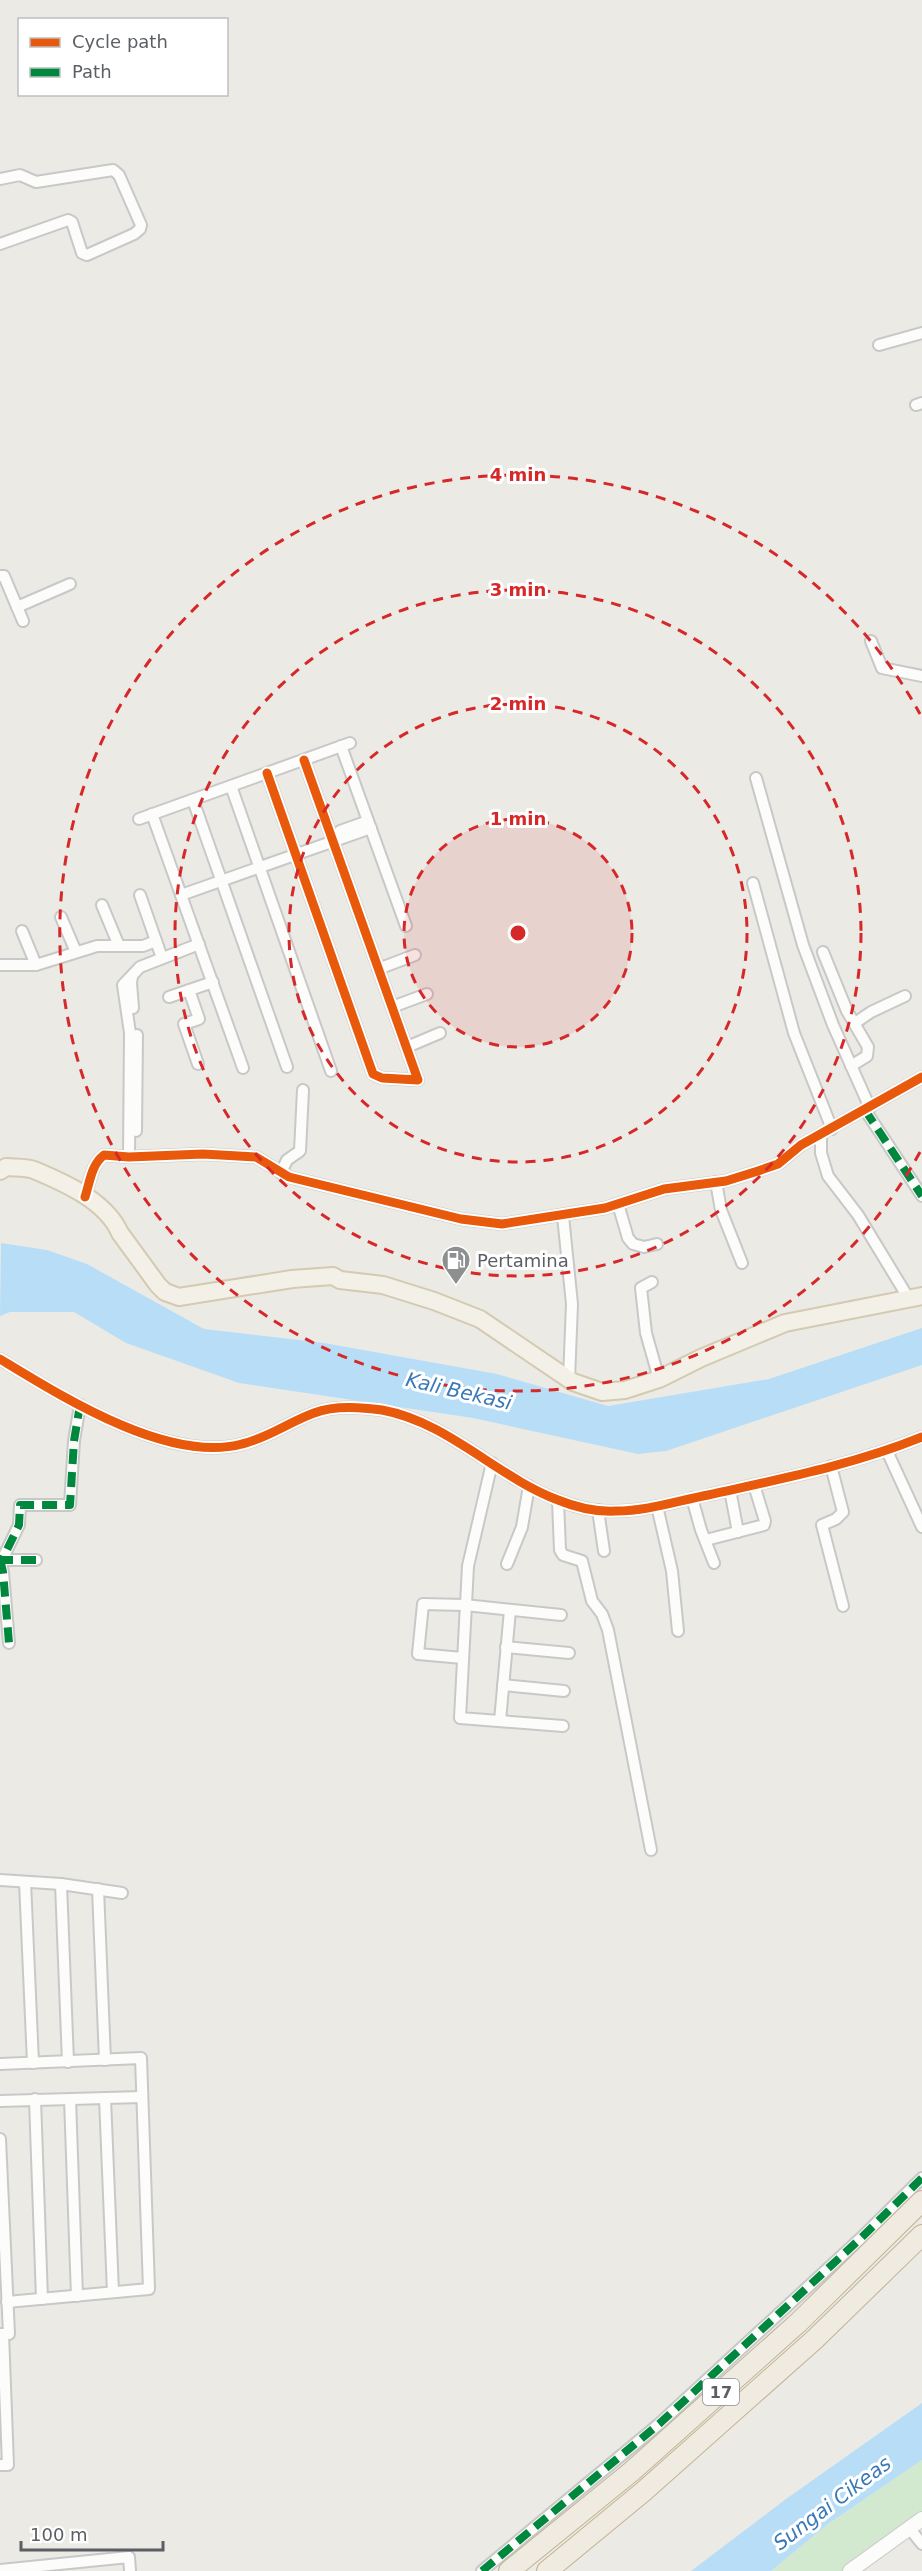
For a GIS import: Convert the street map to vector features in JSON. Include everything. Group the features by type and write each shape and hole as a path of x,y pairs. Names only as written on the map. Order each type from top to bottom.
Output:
{"highway":[{"name":"17","path":"509,2571 631,2472 764,2354 922,2201"},
{"name":"17","path":"547,2571 644,2491 814,2340 922,2235"}],"main road":[{"path":"0,1171 6,1167 34,1170 102,1208 115,1222 120,1233 165,1292 179,1297 333,1276 340,1281 383,1285 480,1319 579,1385 602,1392 625,1390 659,1379 701,1358 785,1323 915,1298"}],"street":[{"path":"0,179 20,175 36,182 113,170 119,175 141,225 134,234 87,255 82,253 72,222 68,220 0,244"},
{"path":"879,345 922,333"},
{"path":"0,576 4,576 23,621"},
{"path":"17,607 70,584"},
{"path":"871,641 882,668 922,676"},
{"path":"139,819 346,745 370,825 406,926"},
{"path":"267,773 373,1074 382,1078 418,1080 304,760"},
{"path":"756,778 803,945 867,1109 922,1196"},
{"path":"231,786 331,1071"},
{"path":"193,800 286,1067"},
{"path":"153,814 243,1068"},
{"path":"180,893 370,825"},
{"path":"753,883 794,1033 832,1129"},
{"path":"140,895 162,958"},
{"path":"102,904 119,946"},
{"path":"61,917 76,952"},
{"path":"22,931 36,965"},
{"path":"0,965 36,965 97,946 143,946 156,940"},
{"path":"132,1156 134,1033 132,976 141,968 199,944"},
{"path":"823,952 847,1011 869,1052 867,1056 851,1066"},
{"path":"378,969 415,955"},
{"path":"169,997 213,982"},
{"path":"189,990 199,1019 184,1024 198,1064"},
{"path":"392,1007 427,994"},
{"path":"855,1023 905,996"},
{"path":"407,1047 440,1033"},
{"path":"86,1197 92,1172 100,1158 107,1154 132,1156 203,1154 256,1157 281,1173 461,1219 502,1224 563,1216 618,1204 664,1190 733,1179 778,1164 801,1145 922,1077"},
{"path":"281,1173 287,1160 300,1151 303,1090"},
{"path":"821,1135 821,1153 828,1176 915,1298"},
{"path":"716,1182 721,1210 742,1263"},
{"path":"618,1204 628,1238 633,1244 644,1246 657,1244"},
{"path":"563,1216 572,1304 569,1379"},
{"path":"652,1282 641,1288 646,1333 659,1379"},
{"path":"0,1359 80,1405 142,1432 176,1443 207,1448 240,1445 257,1440 322,1410 360,1408 383,1411 424,1425 558,1501 598,1510 636,1510 754,1485 831,1467 887,1451 922,1437"},
{"path":"9,1643 1,1559 18,1525 20,1505 70,1505 74,1441 80,1405"},
{"path":"887,1451 922,1527"},
{"path":"492,1463 468,1566 459,1718 563,1726"},
{"path":"831,1467 842,1514 822,1525 843,1606"},
{"path":"706,1540 766,1523 754,1485"},
{"path":"507,1564 522,1527 529,1486"},
{"path":"730,1490 738,1532"},
{"path":"692,1498 714,1563"},
{"path":"558,1501 560,1550 563,1555 582,1561 589,1592 608,1630 651,1850"},
{"path":"657,1506 672,1571 678,1631"},
{"path":"598,1510 604,1551"},
{"path":"1,1559 36,1560"},
{"path":"463,1658 418,1654 423,1604 465,1605 561,1615"},
{"path":"500,1721 510,1610"},
{"path":"506,1647 569,1653"},
{"path":"503,1685 564,1691"},
{"path":"0,1880 61,1884 122,1893"},
{"path":"25,1882 33,2063"},
{"path":"61,1884 68,2062"},
{"path":"98,1889 105,2060"},
{"path":"0,2064 141,2058 149,2289 7,2302"},
{"path":"0,2101 142,2097"},
{"path":"105,2098 113,2292"},
{"path":"35,2099 42,2299"},
{"path":"70,2099 77,2296"},
{"path":"0,2139 9,2334 2,2334 8,2464 0,2465"},
{"path":"482,2571 659,2424 860,2239 922,2178"},
{"path":"850,2571 922,2519"},
{"path":"910,2529 922,2544"},
{"path":"0,2570 129,2557 130,2571"}],"green space":[{"path":"922,2460 922,2511 842,2571 771,2571 828,2524"}],"water":[{"name":"Kali Bekasi","path":"1,1243 47,1250 87,1264 204,1329 324,1343 497,1374 608,1406 769,1379 922,1328 922,1365 666,1451 638,1454 473,1418 239,1383 126,1343 74,1312 10,1312 0,1316"},
{"name":"Sungai Cikeas","path":"922,2403 922,2460 828,2524 771,2571 691,2571 786,2499"}],"marked path":[{"path":"865,1110 922,1196"},
{"path":"36,1560 2,1560 19,1525 20,1505 70,1505 74,1441 80,1405"},
{"path":"0,1559 9,1643"},
{"path":"482,2571 659,2424 860,2239 922,2178"}],"cycle path":[{"path":"267,773 373,1074 382,1078 418,1080 304,760"},
{"path":"85,1197 94,1169 104,1155 129,1157 203,1154 256,1157 289,1177 461,1219 502,1224 605,1208 664,1189 726,1181 778,1164 801,1145 922,1077"},
{"path":"0,1359 53,1391 116,1423 149,1436 182,1444 213,1448 242,1444 261,1438 322,1410 357,1408 382,1410 406,1416 451,1438 536,1490 572,1505 601,1511 651,1508 789,1477 870,1456 922,1437"}],"place":[{"name":"Pertamina","path":"456,1286"}]}
